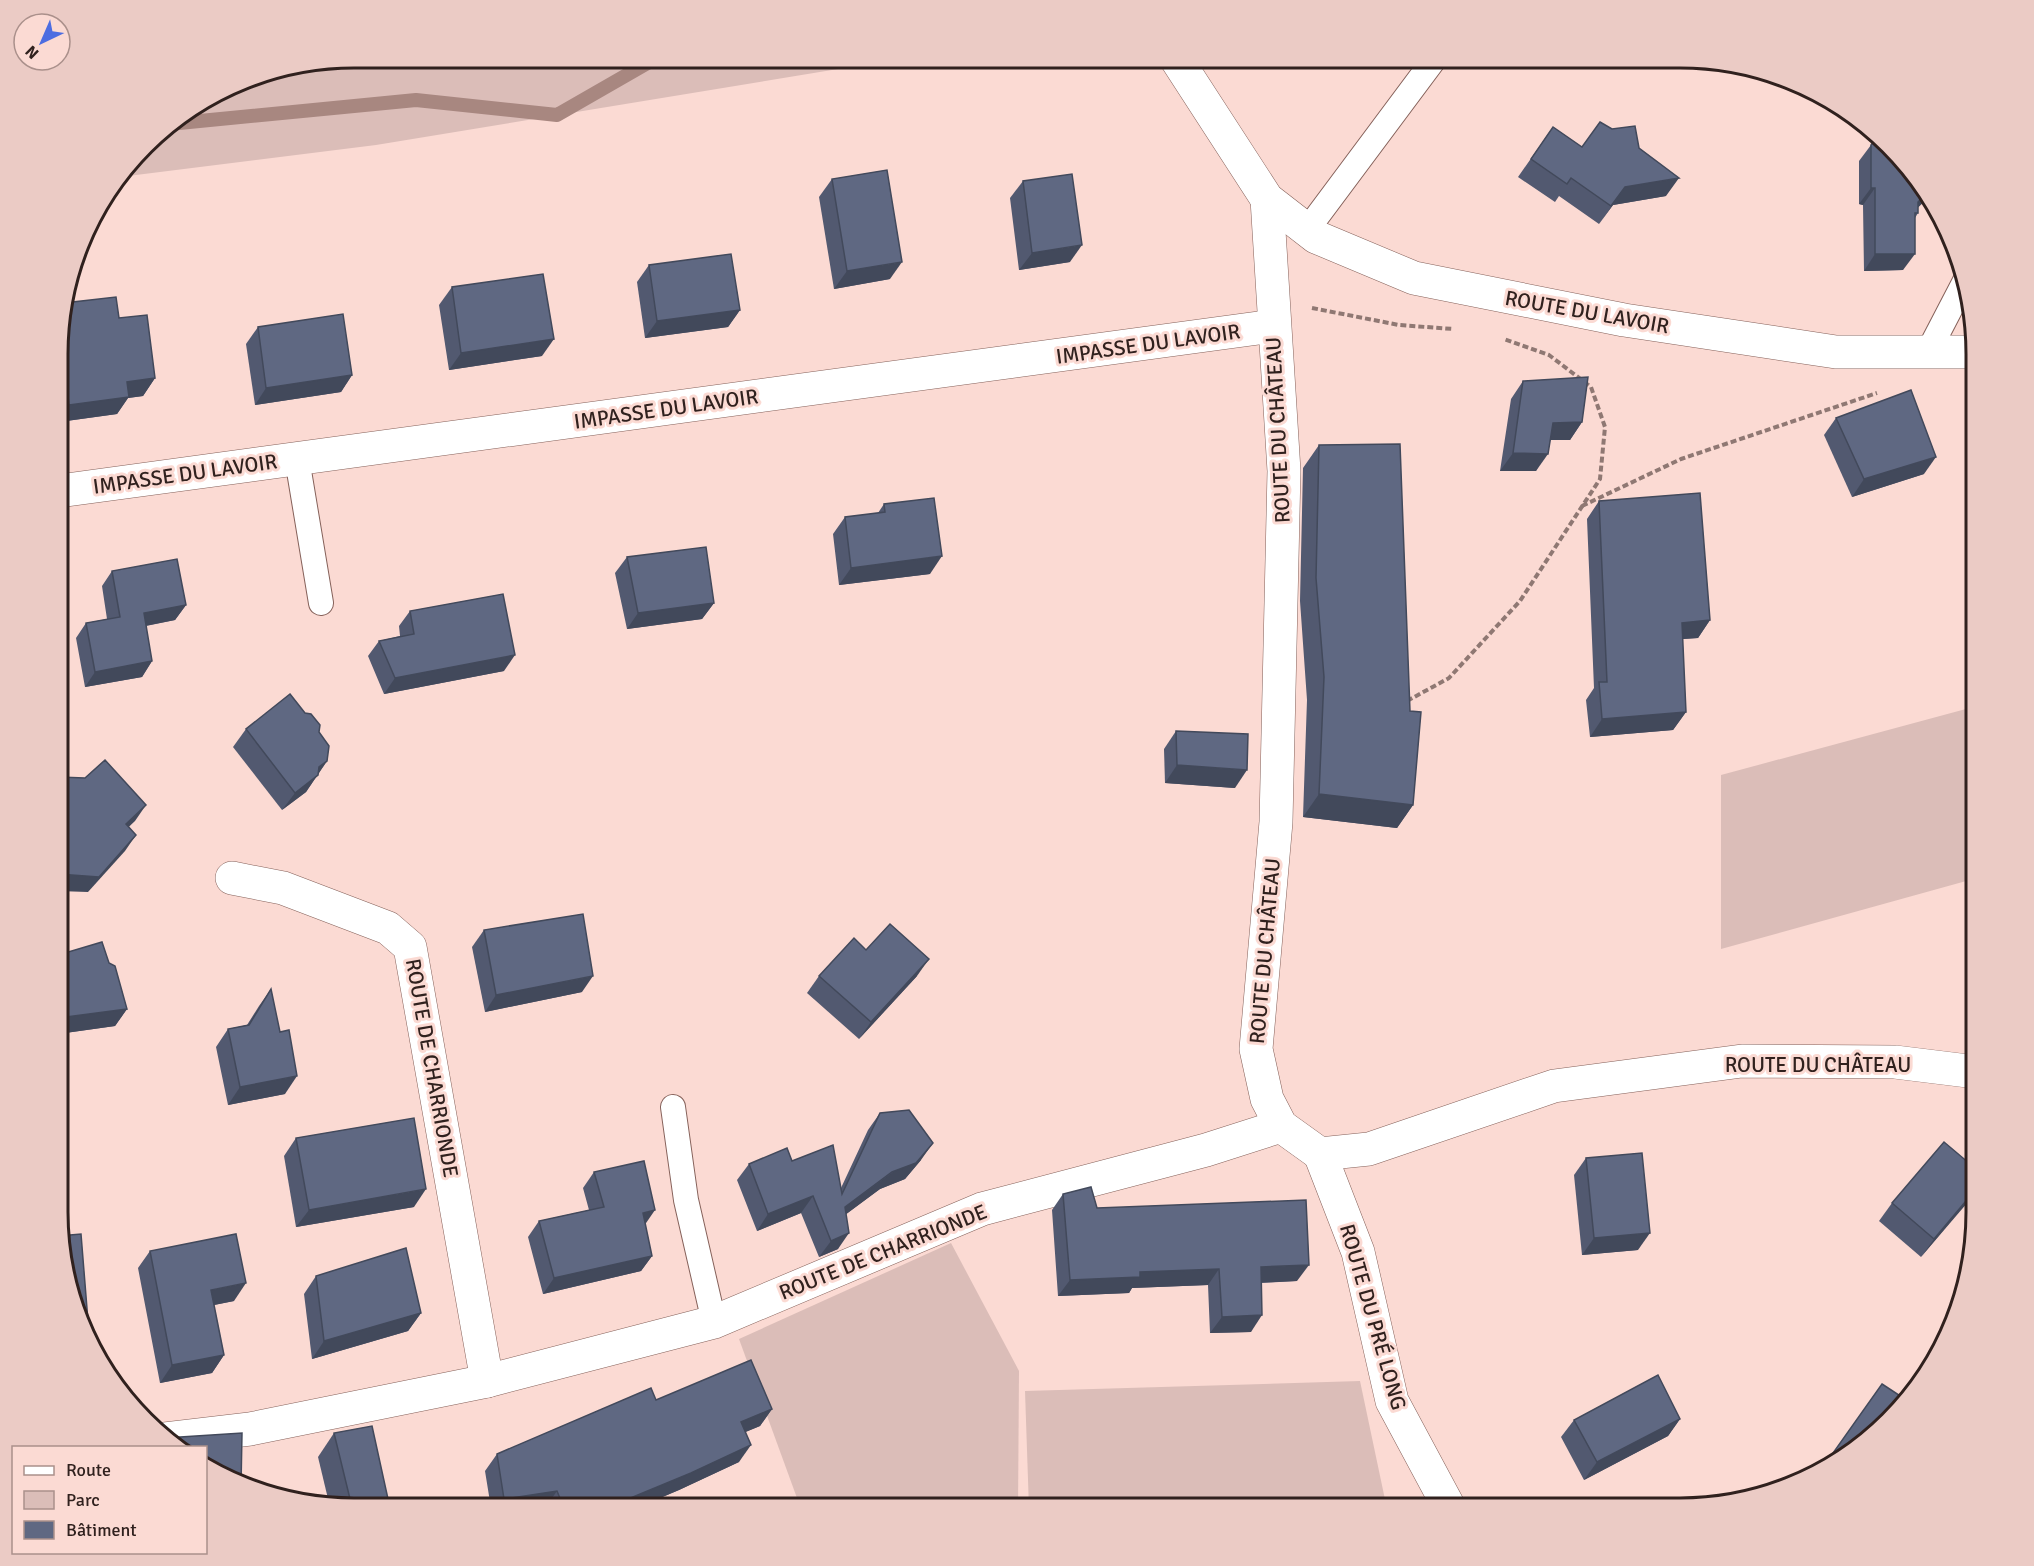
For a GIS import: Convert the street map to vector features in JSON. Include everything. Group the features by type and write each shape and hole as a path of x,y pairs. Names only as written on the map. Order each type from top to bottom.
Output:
{"street":[{"path":"1182,68 1267,200"},
{"name":"ROUTE DU LAVOIR","path":"1267,200 1316,237 1414,278 1624,320 1836,352 1966,352"},
{"name":"ROUTE DU CHÂTEAU","path":"1267,200 1284,471 1277,798 1256,1049 1267,1099 1281,1126 1320,1154 1369,1149 1554,1086 1742,1061 1895,1062 1966,1071"},
{"name":"IMPASSE DU LAVOIR","path":"68,490 297,459 1273,313"},
{"name":"ROUTE DE CHARRIONDE","path":"232,878 283,888 388,928 410,947 487,1381"},
{"name":"ROUTE DE CHARRIONDE","path":"177,1438 250,1429 487,1381 714,1322 982,1209 1206,1150 1281,1126"},
{"name":"ROUTE DU PRÉ LONG","path":"1320,1154 1358,1252 1392,1401 1444,1498"}],"lane":[{"path":"1307,230 1428,68"},
{"path":"1928,352 1960,291"},
{"path":"297,459 321,603"},
{"path":"674,1107 686,1200 714,1322"}],"path":[{"path":"1273,313 1456,329"},
{"path":"1399,706 1449,678 1520,602 1600,479 1605,427 1590,387 1549,355 1499,338"},
{"path":"1582,507 1680,459 1884,391"}],"green space":[{"path":"335,68 844,68 376,145 130,176 151,151 179,127 211,106 244,89 280,77 316,70"},
{"path":"1966,709 1966,881 1721,949 1721,775"},
{"path":"951,1243 1019,1371 1018,1498 797,1498 739,1339"},
{"path":"1360,1381 1385,1498 1029,1498 1025,1391"}],"building":[{"path":"1600,122 1612,129 1635,126 1639,148 1679,178 1625,187 1611,206 1571,178 1567,184 1531,159 1553,127 1582,147"},
{"path":"1873,142 1883,151 1921,199 1918,202 1918,213 1915,213 1915,254 1875,254 1875,188 1871,188 1871,145"},
{"path":"887,170 902,262 847,271 832,179"},
{"path":"1072,174 1082,245 1032,253 1023,181"},
{"path":"731,254 740,310 657,321 649,265"},
{"path":"543,274 554,339 461,353 452,287"},
{"path":"116,297 119,318 147,315 155,378 127,382 129,397 69,405 68,335 72,302"},
{"path":"343,314 352,375 266,388 258,327"},
{"path":"1588,377 1582,422 1553,423 1548,454 1513,453 1523,381"},
{"path":"1911,390 1936,457 1864,479 1836,418"},
{"path":"1400,444 1410,711 1421,712 1413,805 1319,794 1324,677 1316,578 1319,445"},
{"path":"1700,493 1710,620 1682,623 1686,712 1602,719 1599,682 1607,682 1599,501"},
{"path":"934,498 942,556 851,568 845,517 885,512 884,504"},
{"path":"706,547 714,603 638,613 627,557"},
{"path":"177,559 186,605 144,613 152,661 95,672 86,623 120,617 112,571"},
{"path":"503,594 515,655 395,678 379,641 414,634 410,611"},
{"path":"290,694 305,713 311,714 320,725 319,732 329,746 327,761 319,767 318,775 295,793 246,729"},
{"path":"1176,731 1248,734 1247,770 1177,765"},
{"path":"105,760 146,805 126,824 136,835 99,877 68,875 68,777 85,778"},
{"path":"583,914 593,976 496,995 484,930"},
{"path":"890,924 929,959 871,1022 819,976 854,938 866,950"},
{"path":"102,942 109,963 115,966 127,1009 68,1017 68,952"},
{"path":"271,989 280,1032 289,1030 297,1076 240,1087 228,1029 249,1025"},
{"path":"909,1110 933,1143 916,1163 892,1172 845,1207 849,1233 831,1241 813,1196 768,1214 749,1164 787,1148 792,1161 833,1145 842,1194 880,1113"},
{"path":"414,1118 426,1189 309,1210 296,1138"},
{"path":"1944,1142 1966,1161 1966,1201 1934,1239 1892,1203"},
{"path":"1642,1153 1650,1233 1594,1238 1586,1158"},
{"path":"644,1161 655,1210 643,1213 652,1256 554,1278 539,1221 604,1207 594,1172"},
{"path":"1091,1187 1097,1208 1306,1200 1309,1265 1261,1267 1262,1315 1222,1317 1219,1269 1140,1272 1140,1277 1070,1280 1063,1194"},
{"path":"81,1234 88,1318 77,1286 68,1235"},
{"path":"236,1234 246,1283 211,1290 224,1355 172,1365 150,1251"},
{"path":"406,1248 421,1313 324,1341 316,1276"},
{"path":"751,1360 772,1409 741,1422 751,1445 631,1498 560,1498 557,1491 504,1498 497,1454 651,1388 656,1400"},
{"path":"1658,1375 1680,1419 1597,1462 1574,1420"},
{"path":"1882,1384 1900,1396 1883,1415 1855,1439 1833,1453"},
{"path":"372,1426 388,1498 350,1498 334,1433"},
{"path":"242,1433 241,1476 207,1458 207,1446 189,1446 177,1437"}],"waterway":[{"path":"186,122 416,100 557,115 639,68"}]}
